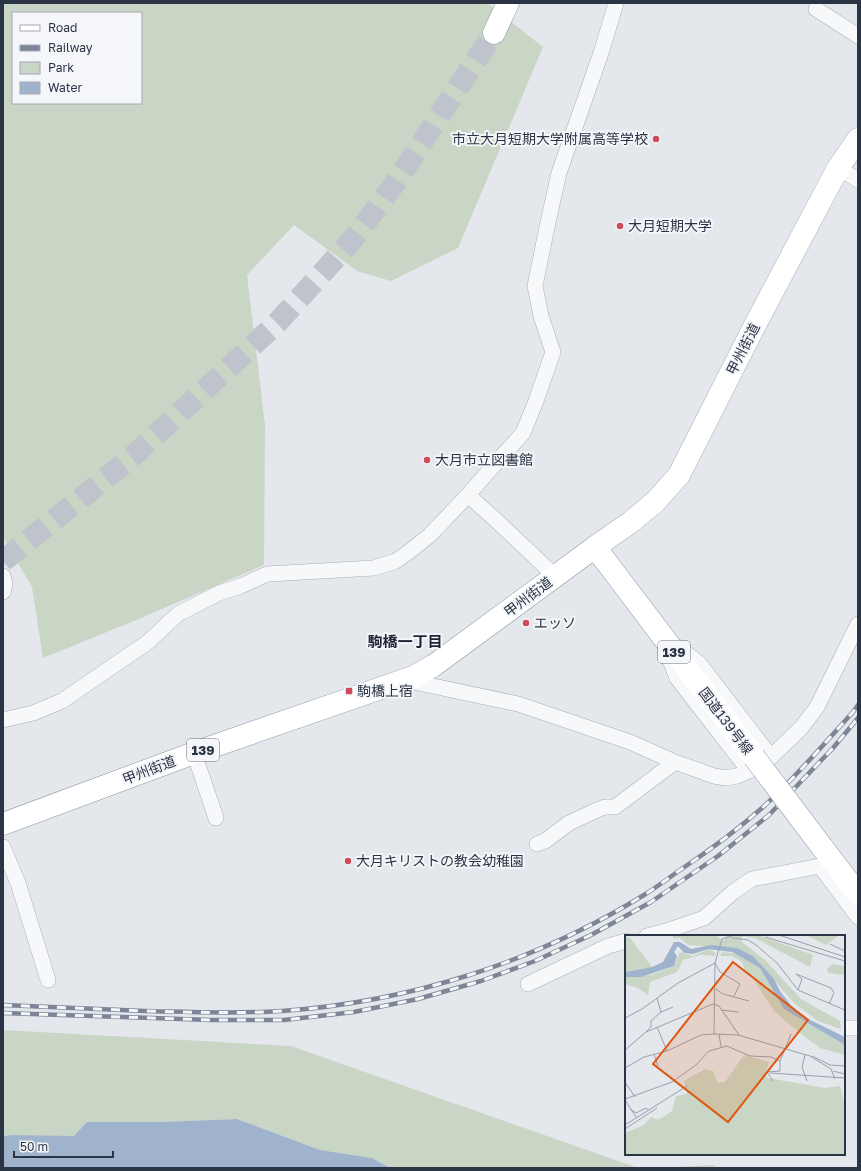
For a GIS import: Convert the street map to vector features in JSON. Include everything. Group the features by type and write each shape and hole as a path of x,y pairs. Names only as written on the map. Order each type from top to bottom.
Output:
{"main road":[{"path":"494,33 508,3"},
{"name":"甲州街道","path":"3,824 194,753 405,680 433,666 631,522 656,501 678,475 838,168 858,139"},
{"name":"国道139号線","path":"595,547 858,894"}],"street":[{"path":"3,720 33,713 62,701 148,642 178,614 220,593 241,586 267,574 374,568 396,561 430,535 523,433 553,352 541,316 535,286 547,227 560,173 602,53 616,3"},
{"path":"816,9 858,36"},
{"path":"838,168 858,180"},
{"path":"468,495 555,576"},
{"path":"3,576 5,584 3,592"},
{"path":"405,680 518,704 630,742 675,762 714,776 726,778 737,776 801,728 817,707 858,624"},
{"path":"194,753 216,818"},
{"path":"538,844 568,823 605,807 614,807 675,762"},
{"path":"3,847 18,883 48,980"},
{"path":"657,935 667,934 704,918 734,892 752,879 820,866 858,917"},
{"path":"528,984 608,946 625,941"},
{"path":"845,1028 858,1028"}],"green space":[{"path":"3,3 487,3 543,47 458,248 391,281 357,271 294,225 247,275 265,425 264,565 43,658 32,587 3,538"},
{"path":"3,1030 291,1046 638,1168 390,1168 372,1158 320,1150 237,1119 159,1122 87,1122 74,1137 3,1136"},
{"path":"713,1165 718,1168 658,1168"}],"water":[{"path":"237,1119 320,1150 372,1158 390,1168 3,1168 3,1136 74,1136 87,1122 159,1122"}],"tunnel":[{"path":"3,561 132,457 277,323 353,239 395,183 494,33"}],"railway":[{"path":"3,1005 145,1011 282,1011 330,1006 377,998 424,988 470,975 515,959 559,940 602,919 659,885 723,840 762,808 809,761 858,705"},
{"path":"3,1013 211,1020 284,1020 354,1012 418,999 481,981 535,961 591,935 651,902 718,856 769,815 833,748 858,718"}],"place":[{"name":"市立大月短期大学附属高等学校","path":"656,139"},
{"name":"大月短期大学","path":"620,226"},
{"name":"大月市立図書館","path":"427,460"},
{"name":"エッソ","path":"526,623"},
{"name":"駒橋上宿","path":"349,691"},
{"name":"大月キリストの教会幼稚園","path":"348,861"}],"district":[{"name":"駒橋一丁目","path":"405,642"}]}
